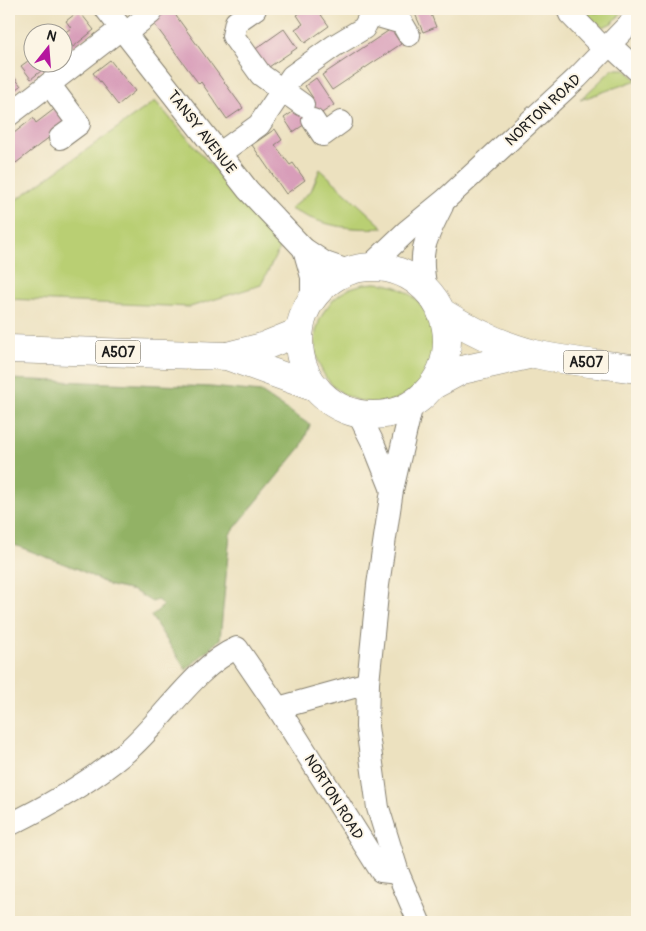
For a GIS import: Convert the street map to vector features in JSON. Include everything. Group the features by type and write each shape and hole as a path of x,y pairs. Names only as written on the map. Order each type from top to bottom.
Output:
{"main road":[{"path":"358,269 390,269 410,276 426,289 441,312 446,326 446,350 441,372 432,386 412,404 395,412 377,415 358,414 335,404 316,388 306,372 300,354 299,332 303,318 312,300 333,278 358,269"},
{"name":"A507","path":"441,312 475,332 534,354 637,369"},
{"name":"A507","path":"228,356 299,332"},
{"name":"A507","path":"9,349 228,356 316,388"},
{"name":"A507","path":"432,386 462,370 534,354"}],"street":[{"name":"TANSY AVENUE","path":"106,9 248,190 304,249 324,263 358,269"},
{"path":"255,9 236,22 233,36 261,75 282,92 300,101 323,134 341,122"},
{"path":"568,9 570,14 608,48 637,70"},
{"path":"219,154 259,125 292,76 364,28 370,11 402,23 409,35"},
{"path":"9,115 48,84 151,13"},
{"name":"NORTON ROAD","path":"358,269 445,200 608,48 637,16"},
{"path":"48,84 79,124 60,138"},
{"name":"NORTON ROAD","path":"426,289 422,255 425,241 445,200"},
{"name":"TANSY AVENUE","path":"304,249 312,277 312,300"},
{"name":"NORTON ROAD","path":"412,404 392,490 368,683 367,727 378,808 398,873 419,922"},
{"name":"NORTON ROAD","path":"358,414 374,445 392,490"},
{"name":"NORTON ROAD","path":"9,825 53,804 127,752 161,714 222,654 237,648 278,708 381,871 398,873"},
{"path":"278,708 368,683"}],"green space":[{"path":"585,9 591,9 595,13 608,9 626,9 612,23 603,27 590,18"},
{"path":"613,69 624,69 637,80 580,100"},
{"path":"155,101 281,245 261,285 190,307 9,299 9,205"},
{"path":"320,169 384,228 336,226 290,209 311,191"},
{"path":"375,283 398,287 418,300 431,320 435,343 431,366 418,386 398,399 375,403 352,399 332,386 319,366 315,343 319,320 332,300 352,287"},
{"path":"9,379 211,387 261,392 310,425 301,447 230,534 220,639 186,670 151,616 163,606 158,600 152,602 134,591 111,586 78,569 9,543"}],"building":[{"path":"143,9 171,9 243,108 227,119 201,82 199,84"},
{"path":"306,9 317,9 329,26 305,43 295,29 303,24 297,15"},
{"path":"413,9 429,9 436,27 423,32"},
{"path":"79,11 94,30 73,47 72,22 66,21"},
{"path":"284,29 297,48 263,71 250,53"},
{"path":"391,29 401,44 332,90 322,75"},
{"path":"110,60 135,91 118,105 93,73"},
{"path":"9,70 21,86 9,95"},
{"path":"26,72 40,72 31,79"},
{"path":"316,78 334,105 293,132 284,118 313,98 305,86"},
{"path":"57,107 69,122 16,163 9,154 9,137 33,118 36,123"},
{"path":"275,129 282,140 275,145 290,165 293,163 305,180 286,194 252,145"}]}
